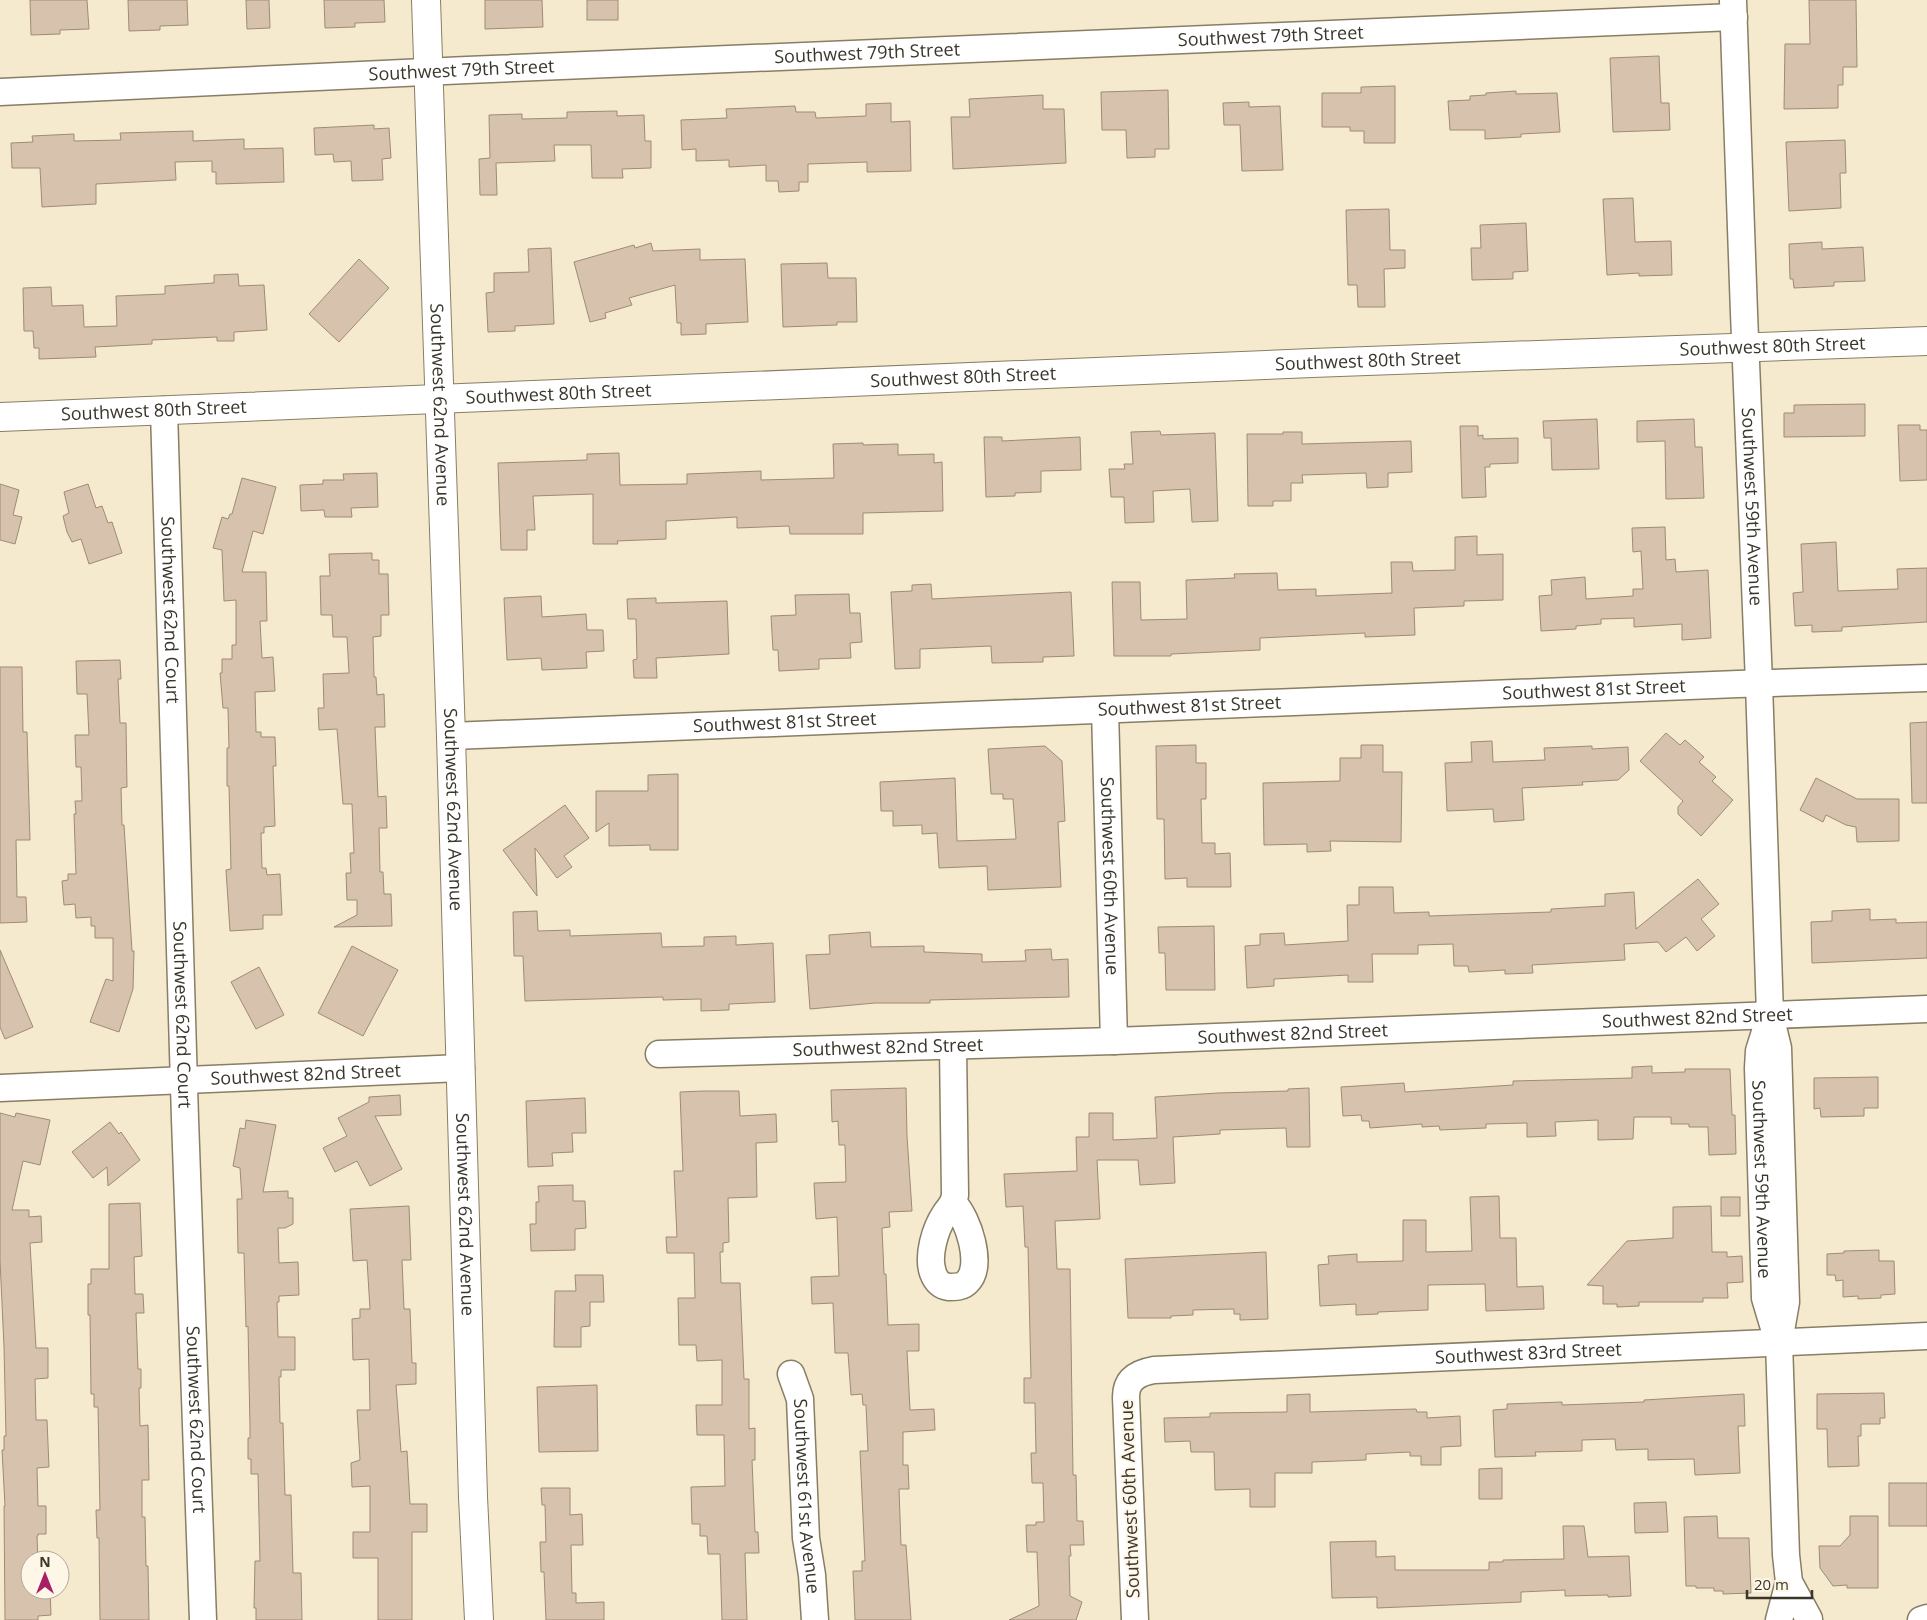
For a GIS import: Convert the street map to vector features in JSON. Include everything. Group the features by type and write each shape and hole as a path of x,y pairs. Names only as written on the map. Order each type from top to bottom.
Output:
{"street":[{"name":"Southwest 62nd Avenue","path":"426,0 451,736 473,1487 479,1620"},
{"name":"Southwest 79th Street","path":"0,92 1733,9"},
{"name":"Southwest 59th Avenue","path":"1733,9 1770,1015 1778,1048 1786,1292 1779,1342 1785,1540 1789,1582 1802,1620"},
{"name":"Southwest 80th Street","path":"0,417 1927,341"},
{"name":"Southwest 62nd Court","path":"164,410 184,1079 203,1620"},
{"name":"Southwest 81st Street","path":"451,736 1927,678"},
{"name":"Southwest 60th Avenue","path":"1105,710 1114,1041"},
{"name":"Southwest 82nd Street","path":"659,1054 1114,1041 1927,1009"},
{"path":"953,1046 954,1204"},
{"name":"Southwest 82nd Street","path":"0,1088 461,1068"},
{"name":"Southwest 83rd Street","path":"1132,1379 1140,1373 1154,1370 1927,1336"},
{"name":"Southwest 61st Avenue","path":"791,1374 800,1399 806,1538 812,1575 815,1620"},
{"name":"Southwest 60th Avenue","path":"1132,1379 1126,1391 1126,1397 1135,1620"},
{"name":"Southwest 59th Avenue","path":"1779,1620 1789,1582"},
{"path":"1922,1620 1927,1618"}],"building":[{"path":"30,0 87,0 89,29 60,30 60,34 31,35"},
{"path":"128,0 187,0 188,25 160,26 160,30 129,31"},
{"path":"246,0 269,0 270,28 247,29"},
{"path":"324,0 384,0 385,22 355,23 355,27 325,28"},
{"path":"485,0 542,0 543,27 485,29"},
{"path":"587,0 618,0 618,20 587,20"},
{"path":"1809,0 1856,0 1857,67 1843,67 1843,85 1838,85 1838,108 1784,109 1785,44 1810,44"},
{"path":"1659,56 1661,103 1669,103 1670,130 1613,132 1610,58"},
{"path":"1395,86 1395,143 1364,143 1364,131 1350,131 1350,127 1322,127 1322,93 1361,93 1361,87"},
{"path":"1168,90 1169,149 1155,149 1155,157 1127,158 1126,130 1102,130 1101,92"},
{"path":"1516,91 1516,94 1557,93 1560,132 1521,134 1521,137 1485,139 1485,130 1450,130 1448,101 1470,100 1470,96 1486,95 1486,93"},
{"path":"1043,95 1043,109 1064,109 1066,163 953,169 951,117 970,117 969,99"},
{"path":"1249,102 1249,107 1280,106 1283,170 1242,171 1240,125 1224,125 1223,103"},
{"path":"891,103 891,122 910,121 911,171 867,172 867,162 808,164 808,182 799,182 799,191 779,192 778,181 766,181 766,165 729,167 729,160 696,161 696,149 682,150 681,120 727,118 726,109 795,106 796,112 815,112 816,118 866,116 866,104"},
{"path":"617,111 617,116 644,115 645,141 651,141 651,168 622,169 623,178 592,178 591,145 554,145 555,161 496,163 497,195 480,195 479,159 490,158 489,115 522,114 522,119 567,118 567,112"},
{"path":"374,125 374,129 389,128 391,158 382,159 383,180 352,181 351,161 334,162 333,154 315,155 314,128"},
{"path":"193,131 193,141 244,139 244,149 283,148 284,182 216,184 216,172 212,172 212,161 175,162 176,180 96,184 96,204 42,207 40,168 12,168 11,143 33,142 32,136 74,134 74,141 121,140 120,133"},
{"path":"1845,140 1846,173 1840,173 1841,208 1789,211 1786,142"},
{"path":"1633,198 1635,242 1671,241 1672,275 1639,276 1639,273 1607,275 1603,199"},
{"path":"1389,209 1390,250 1405,250 1405,268 1384,269 1385,307 1358,307 1357,285 1348,285 1346,210"},
{"path":"1526,223 1528,271 1513,272 1513,279 1472,280 1471,248 1481,248 1480,225"},
{"path":"1822,242 1822,249 1863,247 1865,281 1834,282 1834,286 1794,288 1793,279 1790,279 1789,244"},
{"path":"651,243 653,251 700,249 700,260 745,259 748,322 706,324 706,334 681,335 681,323 677,323 675,285 629,298 632,305 605,313 606,318 590,322 574,262 634,245 635,248"},
{"path":"551,248 554,324 515,326 515,331 488,332 486,293 494,292 494,273 529,272 528,249"},
{"path":"359,259 389,288 339,342 309,314"},
{"path":"827,263 828,278 856,278 857,322 837,322 837,325 783,327 781,264"},
{"path":"238,274 239,286 264,285 267,330 234,332 234,341 217,341 217,337 152,340 152,344 95,347 96,357 39,359 39,348 34,348 33,331 24,331 23,288 51,287 52,306 83,305 84,327 117,326 116,296 165,294 165,286 214,283 214,275"},
{"path":"1865,404 1865,436 1784,437 1784,413 1794,413 1794,405"},
{"path":"1597,419 1599,469 1552,470 1551,438 1544,438 1543,421"},
{"path":"1694,419 1695,447 1702,447 1704,498 1666,499 1665,441 1637,442 1637,421"},
{"path":"1898,425 1920,425 1920,430 1927,430 1927,480 1900,481"},
{"path":"1460,426 1478,426 1478,436 1483,435 1483,439 1518,438 1518,463 1490,464 1490,467 1485,467 1486,497 1462,498"},
{"path":"1160,431 1161,435 1215,433 1218,521 1192,522 1190,489 1153,491 1154,522 1125,523 1124,497 1111,497 1109,469 1125,469 1124,464 1133,464 1131,432"},
{"path":"1283,432 1302,432 1302,444 1411,441 1412,472 1388,473 1388,487 1367,488 1366,473 1302,475 1303,483 1291,483 1291,501 1273,501 1273,506 1248,506 1247,434 1283,434"},
{"path":"984,437 1002,437 1002,441 1080,437 1081,470 1041,471 1041,492 1015,493 1015,496 986,497"},
{"path":"863,443 863,445 898,444 898,455 934,454 934,463 942,462 943,511 863,513 863,534 790,534 789,526 737,528 737,517 666,521 666,539 617,541 618,544 593,544 593,494 533,496 535,530 527,530 527,550 501,550 498,463 587,460 587,454 619,453 620,485 687,484 687,474 761,471 761,480 834,478 833,444"},
{"path":"377,473 378,507 351,508 352,517 325,517 324,510 301,511 300,485 323,484 323,480 344,480 343,474"},
{"path":"242,478 276,487 263,534 253,531 242,572 266,572 267,621 260,621 262,658 273,657 275,691 255,692 256,732 261,732 261,737 275,737 276,766 273,766 275,826 264,827 264,833 261,833 262,868 266,868 267,875 280,874 282,915 263,915 263,929 230,931 226,870 231,869 229,786 227,786 227,748 229,748 228,708 223,708 220,673 222,673 222,659 232,659 232,645 236,645 236,600 224,601 222,550 213,548 222,517 228,519 230,514 232,514"},
{"path":"0,484 19,490 13,515 22,517 15,544 0,540"},
{"path":"88,484 96,508 102,506 108,523 112,522 122,553 89,564 81,539 72,542 63,516 69,513 64,492"},
{"path":"1665,527 1666,560 1675,559 1676,572 1708,570 1711,638 1682,640 1682,624 1634,627 1634,618 1601,619 1601,624 1576,626 1576,629 1541,631 1539,596 1552,595 1551,580 1585,577 1586,599 1633,596 1633,589 1643,589 1641,551 1633,552 1632,528"},
{"path":"1477,536 1477,555 1503,554 1503,600 1464,601 1464,606 1414,608 1415,635 1365,637 1365,633 1260,638 1260,650 1171,654 1171,656 1114,656 1112,582 1140,582 1141,620 1187,619 1186,580 1235,578 1234,574 1277,573 1278,590 1316,589 1316,596 1392,593 1391,562 1412,562 1413,571 1455,570 1455,537"},
{"path":"1836,542 1838,591 1898,589 1897,569 1927,568 1927,622 1842,627 1842,631 1812,632 1812,625 1795,626 1793,593 1803,592 1801,544"},
{"path":"372,553 372,560 379,560 379,574 388,574 389,615 381,615 381,636 373,637 374,677 376,677 377,695 384,694 385,727 375,727 378,797 386,796 387,828 379,828 380,872 383,872 384,894 391,894 392,926 334,927 357,915 357,900 347,900 346,873 351,873 350,853 354,853 352,804 343,804 337,729 319,730 318,708 324,708 323,674 349,673 347,637 333,637 332,615 321,615 320,576 330,576 329,554"},
{"path":"931,584 932,599 1071,592 1074,656 1043,657 1043,662 992,663 991,646 920,649 920,668 895,669 891,592 912,591 912,585"},
{"path":"849,594 850,613 860,613 862,642 850,643 851,658 819,659 819,669 779,671 778,650 773,650 771,616 796,615 795,595"},
{"path":"541,596 542,617 586,614 587,630 603,630 604,651 586,652 587,668 542,670 541,658 507,660 504,598"},
{"path":"656,598 656,603 727,601 729,654 656,658 657,678 634,678 633,660 637,659 636,619 628,619 627,599"},
{"path":"120,660 121,679 118,679 120,723 126,723 127,787 121,788 122,825 124,825 132,951 134,951 133,989 119,1032 90,1022 106,979 113,981 113,938 95,938 95,926 91,926 91,917 76,918 75,904 64,905 62,881 68,880 68,874 76,874 75,801 82,801 81,767 76,767 75,735 89,735 87,694 77,694 76,661"},
{"path":"0,667 22,667 23,732 27,732 30,840 16,840 17,897 26,897 27,922 0,923"},
{"path":"1927,722 1927,803 1912,803 1910,723"},
{"path":"1666,733 1680,745 1685,740 1704,757 1699,762 1716,777 1712,781 1733,800 1701,836 1678,814 1678,807 1683,801 1640,761"},
{"path":"1492,741 1493,762 1545,760 1544,748 1592,746 1592,749 1628,747 1629,770 1618,780 1582,782 1583,785 1522,788 1524,820 1494,822 1493,809 1447,811 1445,763 1472,762 1471,742"},
{"path":"1196,745 1196,763 1206,763 1206,799 1201,799 1202,843 1215,843 1215,854 1230,853 1231,887 1187,887 1187,878 1165,879 1164,819 1157,819 1156,746"},
{"path":"1361,745 1383,745 1383,772 1402,772 1401,842 1330,841 1331,851 1307,852 1307,844 1264,845 1263,783 1340,781 1340,758 1361,758"},
{"path":"1045,746 1062,761 1065,821 1058,822 1061,887 988,890 987,866 939,868 937,833 922,834 922,825 893,826 893,811 881,811 880,782 955,778 957,841 1016,839 1013,799 1003,799 1003,794 991,794 988,749"},
{"path":"678,774 678,850 650,850 650,845 609,846 609,823 596,832 596,791 648,791 648,775"},
{"path":"1816,778 1857,799 1899,799 1899,841 1857,842 1856,827 1846,825 1826,815 1823,822 1800,810"},
{"path":"565,805 589,838 564,856 572,867 557,878 535,848 537,896 503,850"},
{"path":"1698,879 1719,904 1701,919 1715,936 1697,951 1686,937 1666,952 1658,942 1624,944 1625,960 1532,965 1533,973 1505,974 1505,970 1469,972 1468,966 1454,966 1453,944 1418,945 1418,954 1372,954 1373,982 1348,982 1348,975 1274,979 1274,986 1247,988 1245,946 1260,945 1260,934 1284,933 1285,945 1348,941 1347,905 1359,905 1359,887 1393,887 1394,913 1429,912 1429,916 1551,912 1551,909 1605,906 1605,894 1634,892 1636,929"},
{"path":"1870,909 1870,920 1896,919 1896,923 1927,922 1927,958 1812,963 1811,922 1832,921 1832,911"},
{"path":"537,911 538,931 570,930 570,936 661,933 662,947 704,946 704,937 736,936 736,945 773,943 775,1002 729,1004 729,1010 701,1011 701,999 663,1000 663,997 525,1001 523,956 514,956 513,912"},
{"path":"1214,926 1215,990 1166,990 1165,953 1159,953 1158,927"},
{"path":"870,932 871,947 924,946 924,952 982,954 982,962 1026,961 1025,950 1051,949 1052,960 1068,959 1069,997 930,1000 930,1003 875,1003 810,1009 806,955 830,954 829,935"},
{"path":"352,946 398,970 363,1036 318,1013"},
{"path":"0,950 33,1027 5,1039 0,1027"},
{"path":"259,967 284,1015 256,1029 231,982"},
{"path":"1652,1066 1652,1073 1685,1072 1685,1069 1730,1069 1732,1115 1735,1115 1736,1154 1709,1155 1708,1127 1689,1127 1689,1124 1671,1124 1671,1117 1634,1117 1633,1139 1598,1140 1598,1120 1555,1122 1556,1136 1527,1137 1527,1123 1486,1124 1486,1128 1440,1130 1439,1126 1422,1127 1422,1124 1370,1128 1369,1121 1362,1121 1361,1115 1343,1116 1341,1087 1404,1083 1405,1092 1513,1085 1513,1081 1632,1078 1632,1067"},
{"path":"1878,1077 1878,1108 1864,1108 1864,1116 1821,1117 1820,1108 1814,1109 1814,1078"},
{"path":"906,1088 912,1211 889,1212 890,1227 882,1228 888,1325 919,1324 919,1351 907,1351 910,1410 934,1409 935,1430 903,1432 903,1465 908,1465 909,1489 899,1489 901,1545 906,1545 911,1620 855,1620 853,1571 862,1571 862,1561 865,1561 860,1451 868,1451 866,1405 863,1405 862,1394 851,1395 848,1353 835,1353 833,1303 812,1304 811,1277 839,1276 837,1217 816,1219 814,1183 846,1182 845,1145 839,1145 838,1121 832,1122 831,1090"},
{"path":"1309,1088 1310,1147 1287,1147 1286,1128 1220,1130 1220,1134 1173,1137 1175,1183 1140,1185 1138,1160 1097,1160 1100,1219 1055,1221 1057,1269 1070,1269 1073,1475 1076,1475 1077,1521 1083,1521 1084,1545 1070,1545 1070,1596 1082,1602 1076,1620 1009,1620 1039,1606 1037,1552 1027,1552 1026,1525 1036,1525 1036,1522 1044,1522 1043,1483 1032,1483 1031,1453 1036,1453 1035,1403 1024,1403 1024,1378 1031,1378 1028,1247 1025,1247 1023,1206 1006,1207 1004,1174 1077,1171 1076,1137 1089,1137 1089,1113 1113,1113 1113,1140 1157,1138 1155,1097 1288,1091 1288,1089"},
{"path":"739,1091 740,1116 776,1114 777,1142 756,1143 757,1197 728,1198 729,1242 723,1243 723,1252 720,1252 721,1283 740,1283 744,1379 749,1379 749,1429 755,1428 755,1460 752,1460 755,1532 758,1532 759,1553 745,1553 747,1620 722,1620 720,1554 708,1554 707,1536 700,1536 700,1524 692,1524 691,1487 725,1486 724,1435 697,1435 696,1405 722,1405 722,1360 697,1361 696,1345 679,1345 678,1298 695,1298 694,1253 667,1253 666,1237 677,1237 674,1171 683,1171 680,1092"},
{"path":"400,1095 401,1115 375,1116 402,1169 370,1186 357,1161 335,1172 323,1148 347,1136 338,1118 369,1102 369,1097"},
{"path":"585,1098 586,1133 572,1133 573,1152 552,1153 553,1166 528,1167 526,1101"},
{"path":"0,1113 15,1117 16,1113 50,1120 40,1165 23,1161 12,1210 29,1210 29,1217 41,1216 42,1242 30,1243 36,1348 48,1348 48,1378 35,1379 36,1420 47,1420 49,1467 37,1468 38,1506 46,1506 46,1534 38,1534 38,1550 20,1550 20,1600 50,1600 51,1615 38,1616 38,1620 5,1620 5,1506 2,1450 4,1450 4,1436 6,1436 0,1260"},
{"path":"246,1120 276,1125 263,1192 288,1191 288,1198 293,1198 293,1224 285,1228 278,1228 279,1263 298,1262 299,1295 279,1296 279,1302 277,1302 278,1337 295,1337 295,1370 281,1370 281,1377 279,1377 280,1423 283,1423 285,1495 291,1495 293,1573 301,1573 302,1620 256,1620 256,1608 254,1608 255,1561 260,1561 258,1474 251,1474 251,1459 248,1459 250,1428 248,1326 246,1327 244,1253 238,1253 237,1199 242,1199 240,1168 233,1166 240,1128 245,1129"},
{"path":"110,1122 119,1134 121,1132 140,1160 108,1186 107,1167 93,1178 72,1152"},
{"path":"573,1185 573,1201 585,1201 586,1228 575,1229 575,1250 531,1251 530,1224 536,1224 536,1202 539,1202 538,1186"},
{"path":"1499,1196 1500,1238 1516,1238 1517,1287 1543,1286 1544,1309 1486,1311 1485,1284 1428,1285 1428,1310 1356,1315 1356,1304 1320,1306 1318,1265 1329,1264 1328,1256 1357,1254 1357,1262 1403,1261 1403,1220 1426,1220 1426,1252 1472,1251 1470,1197"},
{"path":"1721,1197 1740,1197 1740,1216 1721,1216"},
{"path":"140,1203 142,1256 134,1257 135,1294 143,1294 144,1313 136,1313 138,1369 141,1369 141,1388 139,1388 140,1426 148,1425 149,1480 142,1480 142,1517 145,1517 149,1620 100,1620 99,1538 97,1538 96,1510 100,1510 98,1407 94,1407 94,1394 91,1394 88,1284 91,1284 91,1269 109,1269 109,1204"},
{"path":"409,1206 411,1260 402,1260 404,1309 410,1309 412,1363 416,1363 416,1384 396,1385 401,1452 407,1451 410,1504 427,1504 427,1532 412,1532 412,1620 378,1620 378,1558 353,1558 353,1532 370,1532 370,1486 352,1487 351,1463 360,1460 357,1410 370,1410 369,1359 353,1360 352,1319 360,1318 360,1309 370,1309 367,1260 353,1261 350,1209"},
{"path":"1711,1206 1712,1252 1727,1252 1727,1257 1742,1256 1743,1282 1727,1283 1728,1298 1703,1298 1703,1302 1639,1302 1639,1306 1617,1307 1617,1304 1603,1304 1603,1286 1587,1285 1627,1241 1673,1238 1673,1207"},
{"path":"1879,1250 1879,1261 1894,1261 1895,1294 1881,1295 1881,1298 1858,1299 1858,1296 1843,1297 1843,1280 1836,1281 1835,1275 1827,1275 1827,1254 1844,1253 1844,1251"},
{"path":"1266,1252 1268,1319 1240,1320 1240,1314 1234,1314 1234,1309 1193,1310 1193,1315 1171,1316 1171,1318 1128,1318 1125,1259"},
{"path":"575,1275 603,1275 604,1302 590,1302 590,1326 581,1327 581,1347 554,1347 555,1291 576,1291"},
{"path":"597,1385 598,1451 539,1452 537,1387"},
{"path":"1884,1393 1885,1418 1880,1418 1880,1424 1861,1424 1861,1436 1858,1436 1859,1466 1828,1467 1827,1429 1817,1429 1817,1394"},
{"path":"1310,1394 1310,1412 1416,1409 1417,1412 1427,1412 1427,1418 1460,1416 1461,1446 1441,1447 1441,1465 1421,1465 1421,1456 1410,1456 1410,1452 1366,1454 1366,1460 1312,1462 1312,1473 1275,1473 1275,1507 1250,1507 1250,1489 1215,1490 1214,1452 1191,1452 1190,1441 1165,1442 1164,1418 1210,1417 1210,1413 1287,1412 1287,1395"},
{"path":"1744,1394 1745,1426 1738,1426 1740,1473 1695,1475 1694,1459 1648,1460 1648,1449 1616,1450 1615,1439 1582,1440 1582,1451 1535,1452 1536,1456 1495,1457 1493,1410 1507,1409 1507,1404 1562,1402 1562,1405 1644,1402 1644,1400"},
{"path":"1502,1468 1502,1499 1479,1499 1479,1469"},
{"path":"1889,1483 1927,1483 1927,1526 1889,1526"},
{"path":"541,1488 570,1488 570,1515 582,1514 583,1545 571,1545 572,1593 576,1593 576,1603 604,1602 604,1620 546,1620 544,1572 541,1572 540,1542 546,1542 545,1505 542,1505"},
{"path":"1666,1502 1668,1532 1635,1533 1634,1503"},
{"path":"1717,1516 1718,1538 1749,1538 1751,1593 1723,1594 1723,1591 1714,1591 1714,1588 1686,1586 1684,1517"},
{"path":"1850,1516 1878,1516 1878,1588 1847,1588 1847,1585 1833,1586 1820,1568 1819,1546 1840,1546 1850,1535"},
{"path":"1563,1526 1584,1526 1588,1557 1629,1556 1631,1596 1565,1596 1565,1590 1521,1592 1521,1602 1377,1608 1377,1597 1332,1598 1330,1542 1376,1541 1376,1557 1395,1556 1395,1570 1489,1570 1489,1562 1564,1559"}]}
